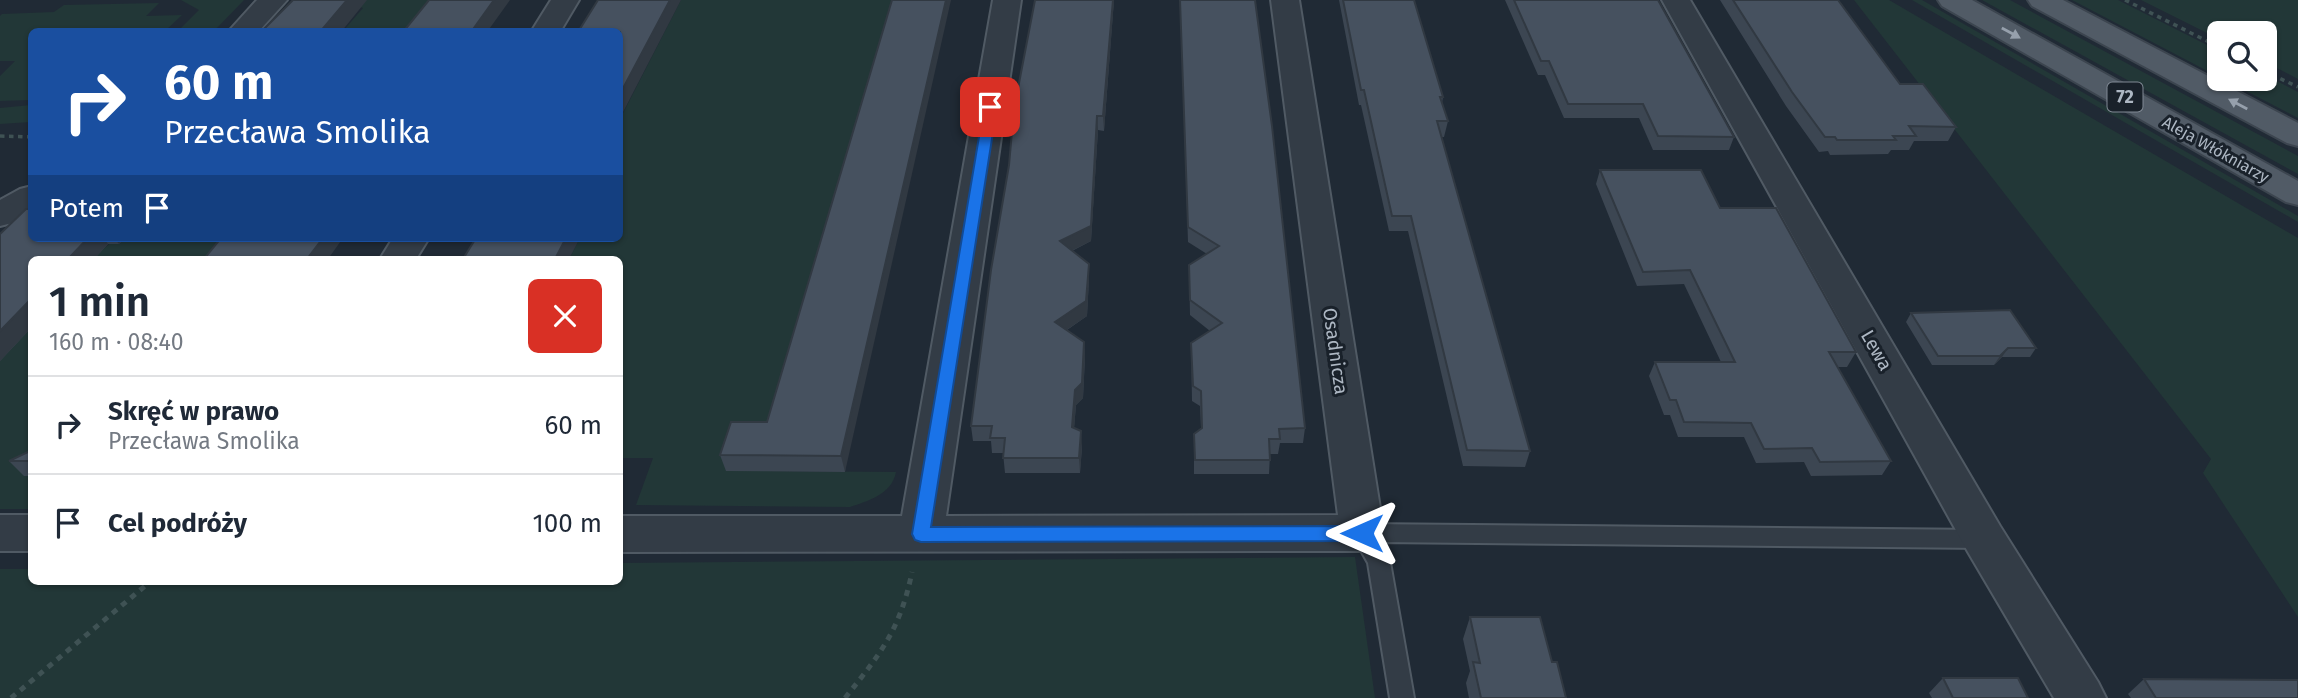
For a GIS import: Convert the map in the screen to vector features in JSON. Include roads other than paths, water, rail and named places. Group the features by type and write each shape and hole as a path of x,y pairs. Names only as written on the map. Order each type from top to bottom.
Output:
{"main road":[{"name":"Aleja Włókniarzy","path":"1952,0 2298,195"},
{"name":"72","path":"2042,0 2298,136"}],"street":[{"path":"246,28 273,0"},
{"path":"548,28 565,0"},
{"path":"917,551 1007,0"},
{"name":"Osadnicza","path":"1285,0 1362,533"},
{"name":"Lewa","path":"1676,0 1984,539 2081,698"},
{"path":"0,215 28,198"},
{"path":"0,533 28,533"},
{"path":"623,534 917,551 1362,533"}],"lane":[{"path":"1362,533 1984,539"},
{"name":"Osadnicza","path":"1362,533 1379,562 1402,698"}]}
